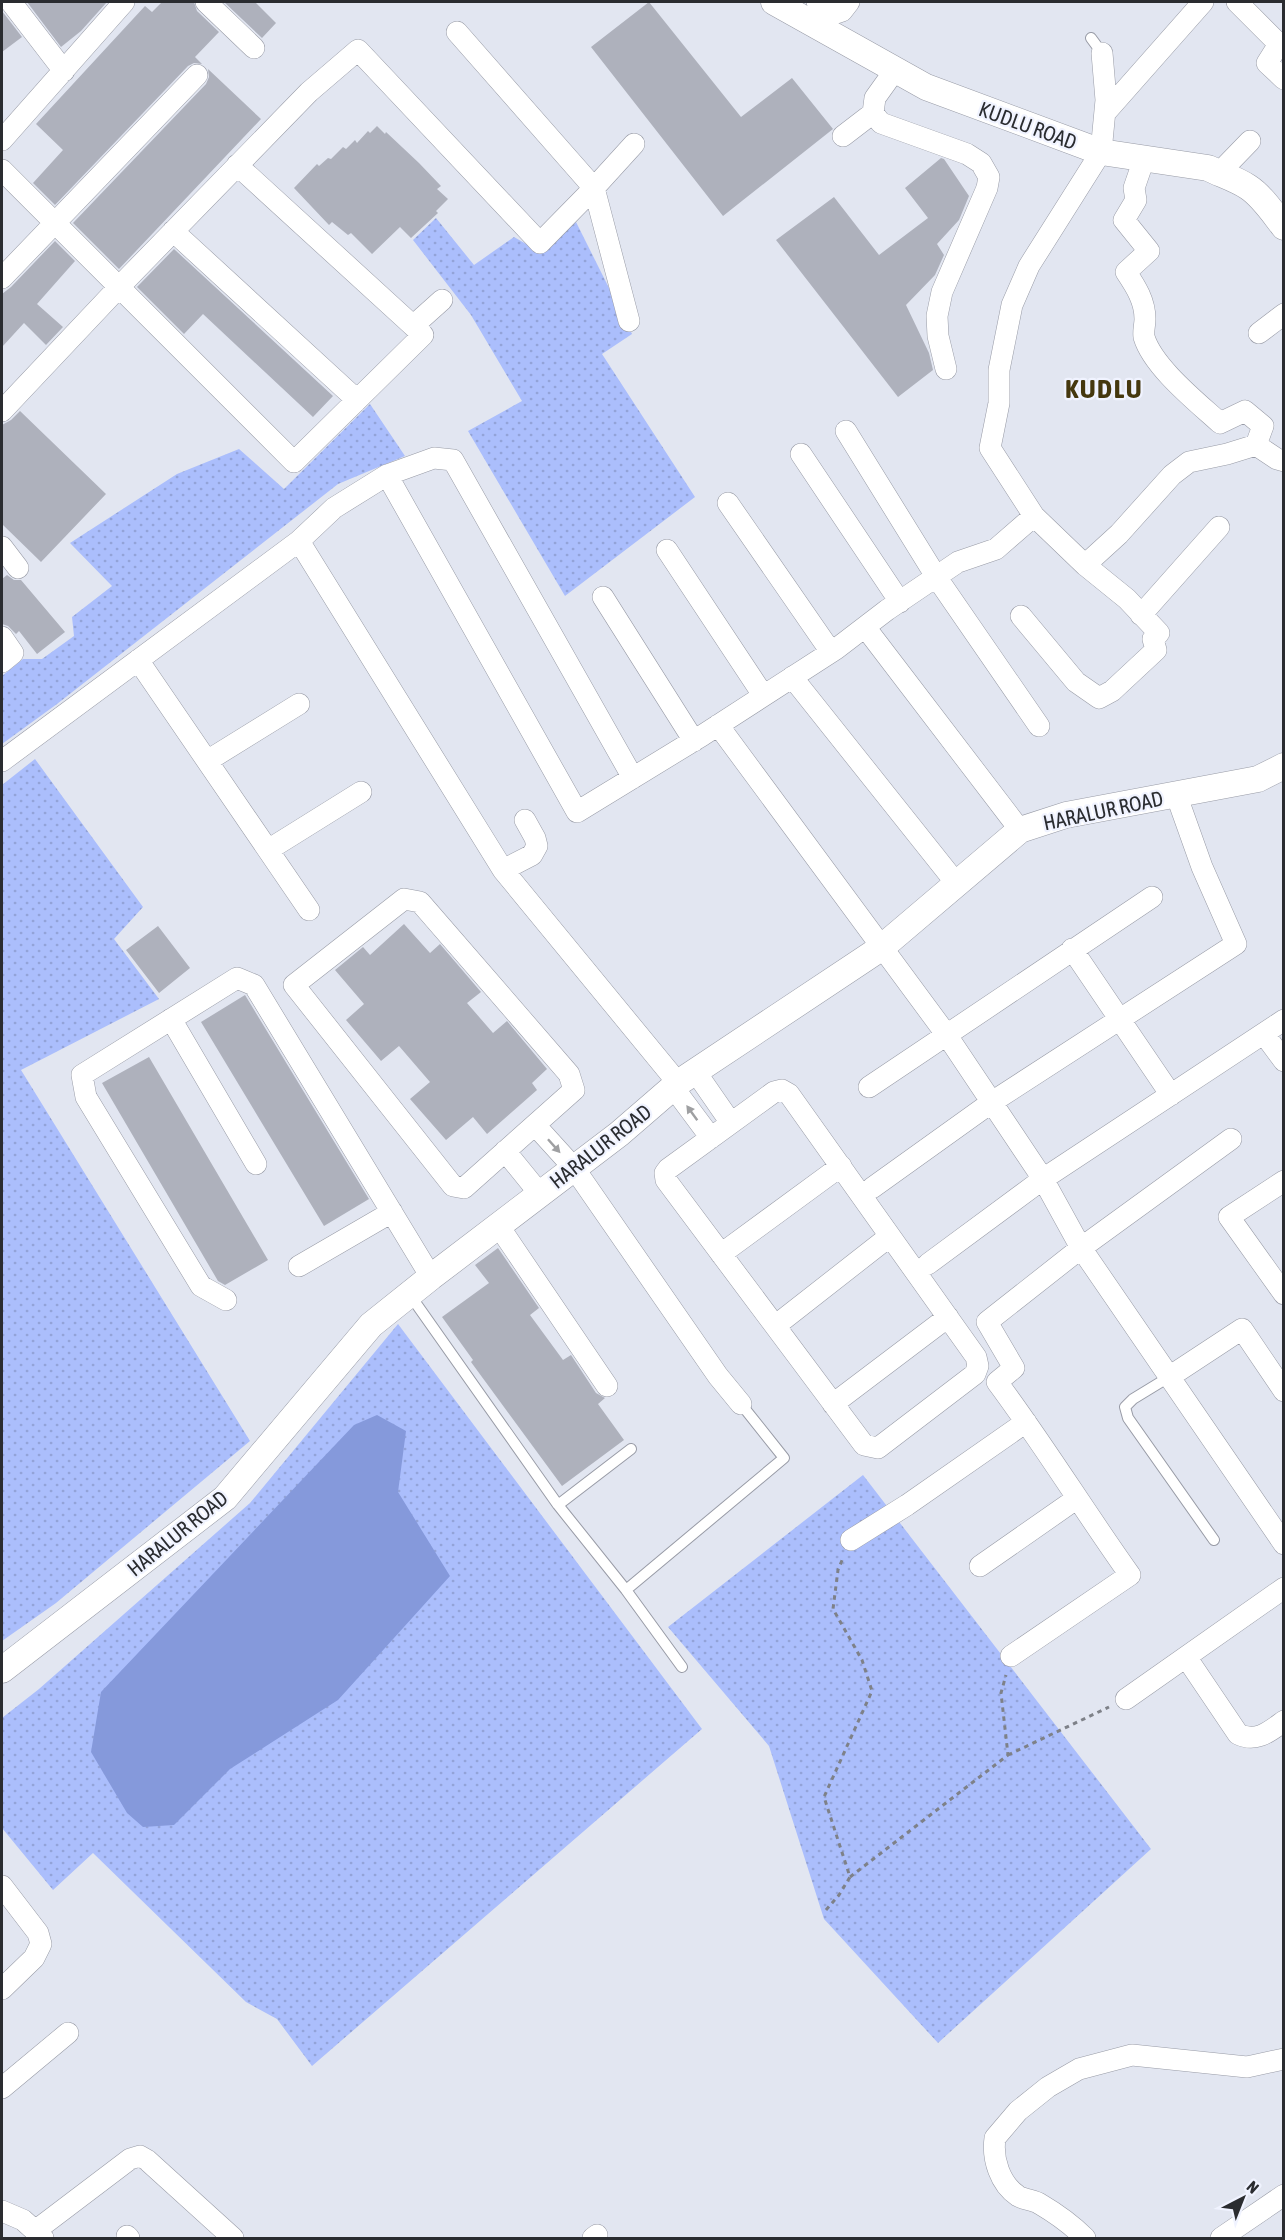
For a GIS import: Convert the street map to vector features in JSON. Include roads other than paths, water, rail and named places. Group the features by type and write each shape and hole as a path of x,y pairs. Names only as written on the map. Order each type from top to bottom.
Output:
{"street":[{"path":"11,2 64,71"},
{"path":"2,140 123,2"},
{"path":"206,2 254,48"},
{"name":"KUDLU ROAD","path":"774,2 818,11 895,70 926,87 1101,152 1208,168 1248,187 1284,227"},
{"path":"818,11 839,12 849,2"},
{"path":"1105,113 1203,2"},
{"path":"1238,2 1280,44 1267,63 1284,79"},
{"path":"457,32 594,188 629,321"},
{"path":"1021,616 1076,682 1099,698 1112,691 1156,650 1153,639 1158,633 1126,599 1085,565 1034,516 990,448 999,403 999,369 1012,305 1029,266 1101,152 1106,100 1096,45"},
{"path":"2,411 237,165 309,92 358,50 540,243 634,144"},
{"path":"843,136 873,113 875,98 895,70"},
{"path":"2,278 197,75"},
{"path":"873,113 881,123 967,154 981,163 989,177 987,188 942,292 937,316 938,336 946,369"},
{"path":"1219,173 1250,141"},
{"path":"1144,159 1134,188 1137,200 1124,220 1149,251 1126,272 1140,294 1145,316 1144,335 1149,349 1172,379 1220,423 1245,411 1263,426 1256,445"},
{"path":"2,170 294,462 423,335 237,165"},
{"path":"173,231 357,400"},
{"path":"413,326 442,300"},
{"path":"1259,333 1284,314"},
{"path":"846,431 937,578 1040,726"},
{"path":"1256,445 1284,461"},
{"path":"1085,565 1119,534 1172,475 1189,462 1256,445"},
{"path":"801,454 900,602"},
{"path":"2,761 299,541 334,508 387,475 434,458 453,460 633,778"},
{"path":"387,475 577,812 694,741 831,652 958,562 996,549 1034,516"},
{"path":"728,502 831,652"},
{"path":"1141,615 1219,527"},
{"path":"299,541 503,870 682,1080 731,1123"},
{"path":"2,547 18,568"},
{"path":"668,550 763,695"},
{"path":"603,597 694,741"},
{"path":"865,627 1020,830"},
{"path":"2,637 13,653 2,662"},
{"path":"138,660 309,910"},
{"path":"792,677 956,883"},
{"path":"207,761 299,704"},
{"path":"718,725 946,1034 1043,1179 1081,1248 1284,1545"},
{"name":"HARALUR ROAD","path":"2,1670 225,1498 371,1325 619,1134 682,1080 881,948 1020,830 1066,815 1257,779 1284,766"},
{"path":"268,850 361,792"},
{"path":"872,1188 992,1102 1236,944 1202,867 1176,794"},
{"path":"503,870 532,855 537,846 525,820"},
{"path":"869,1087 1152,897"},
{"path":"404,899 420,902 569,1074 574,1090 505,1151 464,1188 453,1186 294,985 404,899"},
{"path":"1072,949 1171,1095"},
{"path":"225,1300 201,1286 86,1097 82,1075 237,978 254,985 431,1277"},
{"path":"171,1019 256,1164"},
{"path":"928,1264 1043,1179 1284,1020"},
{"path":"1264,1034 1284,1061"},
{"path":"682,1080 711,1138"},
{"path":"782,1090 789,1094 976,1357 978,1366 975,1374 878,1448 864,1445 666,1180 665,1173 668,1169 711,1138 774,1092 782,1090"},
{"path":"535,1125 573,1168 718,1376 741,1404"},
{"path":"1011,1656 1130,1575 997,1382 1014,1368 987,1322 1081,1248 1231,1139"},
{"path":"505,1151 540,1194"},
{"path":"721,1254 841,1166"},
{"path":"1284,1181 1229,1217 1284,1294"},
{"path":"298,1266 392,1212"},
{"path":"498,1225 607,1386"},
{"path":"775,1326 890,1236"},
{"path":"833,1404 948,1317"},
{"path":"1169,1377 1242,1329 1284,1390"},
{"path":"851,1540 907,1505 1026,1422"},
{"path":"980,1566 1076,1498"},
{"path":"1126,1699 1284,1588"},
{"path":"1186,1657 1238,1734 1247,1738 1256,1738 1284,1721"},
{"path":"2,1886 38,1933 41,1944 34,1958 2,1989"},
{"path":"2,2088 68,2033"},
{"path":"1085,2238 1068,2221 1037,2202 1018,2196 1002,2178 996,2163 995,2138 1018,2111 1048,2087 1079,2069 1132,2055 1247,2067 1284,2059"},
{"path":"2,2211 23,2220 39,2235 130,2159 140,2156 233,2238"},
{"path":"1221,2238 1284,2195"}],"lane":[{"path":"409,1294 558,1505 626,1590 682,1667"},
{"path":"1169,1377 1133,1399 1125,1407 1128,1418 1214,1540"},
{"path":"626,1590 784,1458 741,1404"},
{"path":"558,1505 631,1449"}],"district":[{"name":"KUDLU","path":"1104,388"}]}
